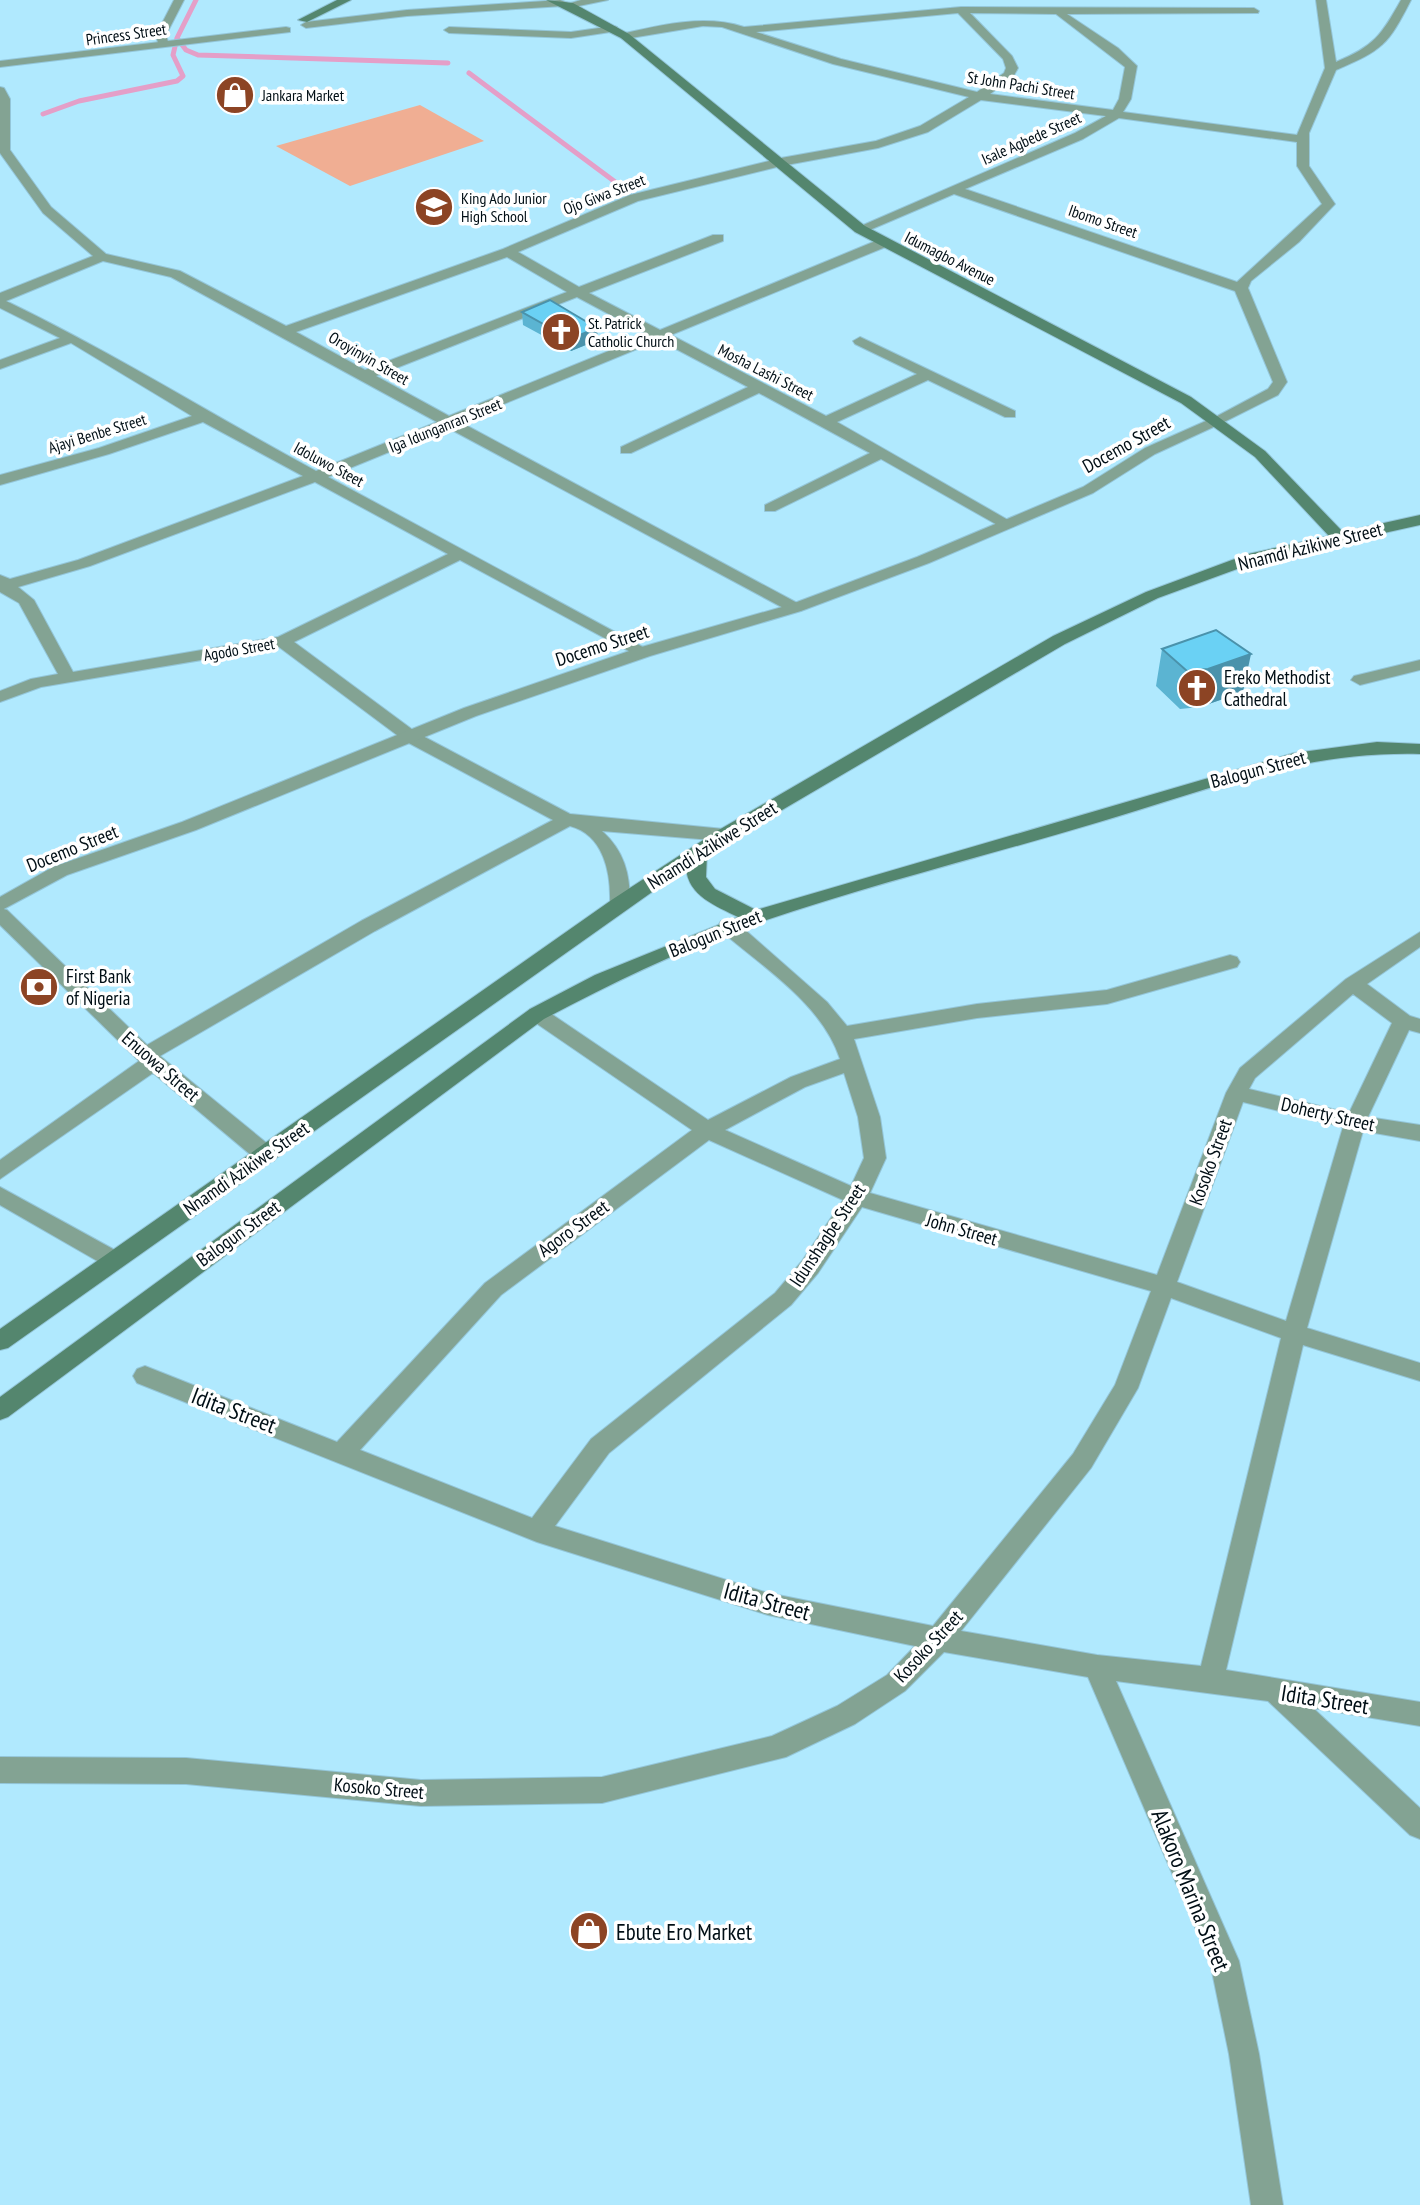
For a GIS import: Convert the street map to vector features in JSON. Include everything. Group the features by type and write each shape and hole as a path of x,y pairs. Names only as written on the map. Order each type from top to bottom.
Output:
{"main road":[{"path":"304,23 346,0"},
{"name":"Idumagbo Avenue","path":"561,3 619,33 781,162 860,229 1186,400 1260,454 1339,537"},
{"name":"Nnamdi Azikiwe Street","path":"0,1341 620,903 724,835 1059,640 1152,595 1254,557 1420,520"},
{"name":"Balogun Street","path":"0,1410 537,1014 574,992 752,916 1296,756 1392,747 1420,749"},
{"path":"699,851 694,870 701,886 720,900 752,916"}],"street":[{"path":"163,45 161,35 179,0"},
{"path":"304,23 603,0"},
{"path":"1020,0 1031,8"},
{"path":"1241,289 1245,279 1294,239 1329,204 1303,166 1302,139 1331,68 1321,0"},
{"path":"1331,68 1370,52 1387,36 1406,0"},
{"path":"449,30 571,35 619,33 703,23 742,29 892,12 1031,8 1254,11"},
{"path":"1058,8 1065,17 1123,55 1131,66 1125,99 1115,116"},
{"name":"Ojo Giwa Street","path":"285,331 508,252 634,198 781,162 877,144 924,130 1009,75 1012,68 1008,58 961,10"},
{"name":"Princess Street","path":"256,32 291,18 304,23"},
{"path":"275,23 279,29 286,30"},
{"name":"Princess Street","path":"0,64 286,30 304,23"},
{"name":"St John Pachi Street","path":"742,29 837,62 979,96 1302,139"},
{"name":"Oroyinyin Street","path":"0,90 5,99 2,132 4,150 47,210 102,257 174,274 285,331 448,424 795,608"},
{"name":"Isale Agbede Street","path":"860,229 1079,136 1115,116"},
{"name":"Ibomo Street","path":"953,189 1241,289"},
{"path":"365,375 575,291 718,238"},
{"name":"Iga Idunganran Street","path":"2,582 84,563 315,477 883,243"},
{"name":"Mosha Lashi Street","path":"508,252 659,336 826,422 1007,524"},
{"path":"0,300 102,257"},
{"name":"Docemo Street","path":"0,905 60,871 189,826 470,712 644,652 795,608 923,560 1088,489 1150,451 1273,392 1280,382 1241,289"},
{"name":"Idoluwo Steet","path":"0,300 72,338 204,417 644,652"},
{"path":"0,365 72,338"},
{"path":"860,341 1010,414"},
{"path":"826,422 929,374"},
{"path":"626,450 757,388"},
{"name":"Ajayi Benbe Street","path":"0,480 104,451 204,417"},
{"path":"770,508 882,453"},
{"name":"Agodo Street","path":"0,696 37,683 282,641 462,553"},
{"path":"2,582 26,600 68,678"},
{"path":"282,641 411,737 575,821 602,839 613,853 621,876 620,903"},
{"path":"1360,680 1420,665"},
{"path":"0,1171 149,1058 368,926 575,821 724,835"},
{"name":"Enuowa Street","path":"0,914 149,1058 266,1155"},
{"name":"Idunshagbe Street","path":"537,1531 600,1446 783,1299 810,1267 857,1197 875,1158 869,1117 849,1063 842,1034 820,1007 728,926"},
{"name":"Kosoko Street","path":"0,1770 186,1771 421,1793 602,1790 776,1748 846,1715 896,1683 939,1639 1082,1461 1126,1388 1236,1093 1247,1073 1353,984 1420,938"},
{"path":"842,1034 977,1011 1107,997 1230,962"},
{"path":"1211,1679 1294,1333 1355,1122 1411,1023 1353,984"},
{"name":"John Street","path":"537,1014 707,1130 857,1197 928,1220 1164,1286 1294,1333 1420,1372"},
{"name":"Agoro Street","path":"343,1452 493,1289 707,1130 797,1082 849,1063"},
{"name":"Doherty Street","path":"1236,1093 1355,1122 1420,1133"},
{"path":"0,1195 114,1260"},
{"name":"Idita Street","path":"145,1376 343,1452 537,1531 768,1604 939,1639 1097,1667 1211,1679 1420,1714"},
{"name":"Alakoro Marina Street","path":"1097,1667 1224,1961 1244,2054 1267,2205"},
{"path":"1278,1692 1420,1826"}],"shaded area":[{"path":"420,105 484,141 350,186 276,146"}],"building":[{"path":"550,300 597,328 570,339 522,312"},
{"path":"1216,630 1251,654 1208,669 1187,671 1162,649"}],"waterway":[{"path":"177,38 196,0"},
{"path":"43,114 79,101 177,81 183,76 173,55 177,38"},
{"path":"177,38 186,50 198,55 448,63"},
{"path":"469,73 622,187"}],"place":[{"name":"Jankara Market","path":"235,95"},
{"name":"King Ado Junior High School","path":"434,207"},
{"name":"St. Patrick Catholic Church","path":"561,332"},
{"name":"Ereko Methodist Cathedral","path":"1197,688"},
{"name":"First Bank of Nigeria","path":"39,987"},
{"name":"Ebute Ero Market","path":"589,1931"}]}
